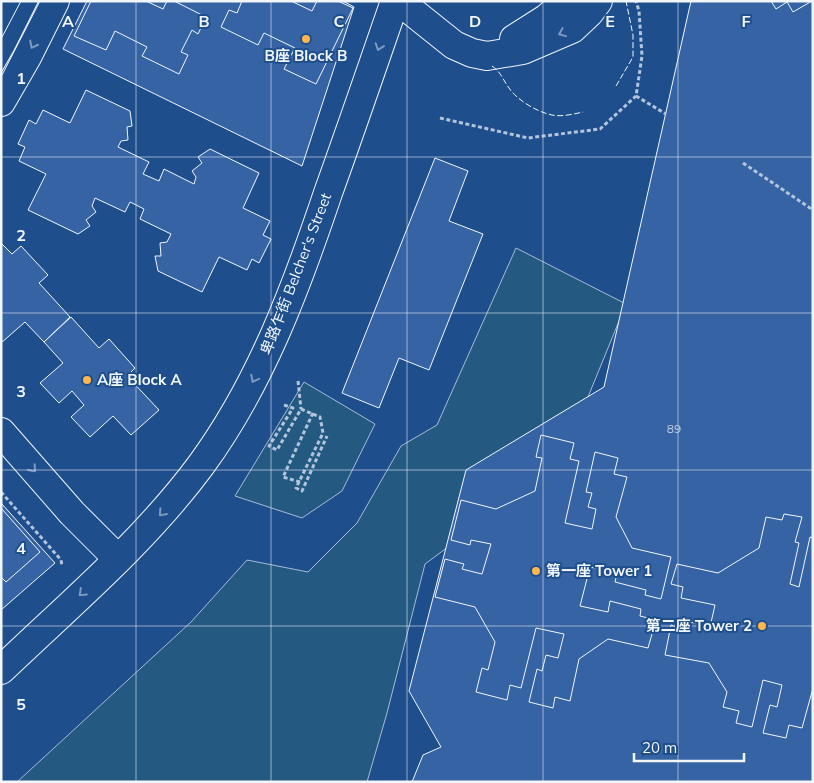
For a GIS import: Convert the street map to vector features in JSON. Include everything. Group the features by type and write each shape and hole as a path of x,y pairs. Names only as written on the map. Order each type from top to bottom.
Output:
{"main road":[{"path":"1,102 55,1"},
{"name":"卑路乍街 Belcher's Street","path":"1,670 150,527 201,465 229,423 260,367 285,313 395,1"},
{"path":"399,1 454,45 472,53 487,56 522,50 572,29 589,13 598,1"},
{"path":"487,56 547,18 566,1"},
{"path":"1,432 72,513 118,559"}],"path":[{"path":"440,118 528,138 600,128 636,96 642,56 636,1"},
{"path":"636,96 666,114"},
{"path":"743,163 813,210"},
{"path":"284,405 293,408 270,446 278,450 301,409 298,382"},
{"path":"301,409 320,417 323,433 296,488 302,491 328,436"},
{"path":"300,482 282,477 313,413"},
{"path":"318,442 324,444"},
{"path":"1,492 61,560 60,571"}],"shaded area":[{"path":"516,248 626,304 561,463 425,564 387,713 367,782 17,782 191,622 247,560 308,572 357,523 401,446 437,425"},
{"path":"304,382 375,424 342,491 302,518 235,496"}],"building":[{"path":"87,1 343,1 354,7 302,166 63,49"},
{"path":"91,1 146,1 163,9 167,1 174,1 206,17 198,34 192,30 181,52 188,55 179,74 142,56 147,47 115,31 106,50 74,36"},
{"name":"B座 Block B","path":"242,1 291,1 312,11 317,1 338,1 353,8 316,84 284,69 295,48 264,33 258,45 221,27 229,10 237,13"},
{"path":"691,1 813,1 813,782 412,782 423,755 441,747 409,691 466,470 604,387"},
{"path":"771,1 812,1 793,12 787,2 776,9"},
{"path":"86,90 130,111 132,126 127,127 128,140 121,141 118,147 149,162 143,174 159,181 164,169 194,184 196,177 192,171 202,163 198,157 210,149 259,173 243,208 270,221 263,235 271,239 259,263 252,259 247,270 219,257 202,292 158,271 155,256 161,256 160,243 167,242 171,234 140,219 144,209 130,202 125,212 95,198 92,206 96,212 86,220 90,226 78,234 28,210 46,174 19,161 25,147 18,144 29,120 36,124 43,110 70,123"},
{"path":"435,158 468,171 449,221 483,234 429,370 399,358 379,408 342,393"},
{"path":"1,243 12,254 21,246 48,275 39,283 70,317 44,342 25,322 1,343"},
{"name":"A座 Block A","path":"71,317 99,348 109,339 135,368 127,376 159,410 131,435 113,416 90,437 71,417 84,405 72,391 59,403 40,383 63,363 44,342"},
{"name":"第一座 Tower 1","path":"541,435 574,443 570,459 579,461 565,523 592,529 596,509 588,507 592,493 586,492 595,452 618,458 614,474 627,477 616,517 632,548 671,557 661,599 645,595 646,590 615,582 617,573 590,567 580,606 608,612 610,601 641,609 640,616 656,620 648,648 608,639 579,659 570,701 555,697 553,708 529,702 537,669 542,671 546,655 558,658 564,634 536,628 521,688 510,685 507,700 476,692 482,668 488,670 495,642 475,607 435,597 445,559 464,564 462,569 482,574 491,544 471,540 470,545 451,540 461,500 496,509 535,491 542,458 536,457"},
{"path":"1,503 55,563 1,610"},
{"path":"1,508 40,552 6,582 1,577"},
{"name":"第二座 Tower 2","path":"784,514 802,517 795,542 799,543 790,584 799,587 810,537 813,538 813,688 802,728 789,725 786,738 763,733 770,705 777,707 782,685 763,680 752,727 736,723 739,711 723,707 727,692 709,663 665,655 671,625 679,628 682,620 710,627 715,605 681,598 683,587 671,584 677,564 718,573 759,548 766,517 782,520"}],"tram line":[{"path":"1,39 21,1"},
{"path":"1,77 40,1"}],"fence":[{"path":"616,86 633,57 633,35 626,1"},
{"path":"492,66 500,73 513,92 522,101 534,108 556,116 583,112"}],"place":[{"name":"B座 Block B","path":"306,39"},
{"name":"A座 Block A","path":"87,380"},
{"name":"第一座 Tower 1","path":"536,571"},
{"name":"第二座 Tower 2","path":"762,626"}]}
